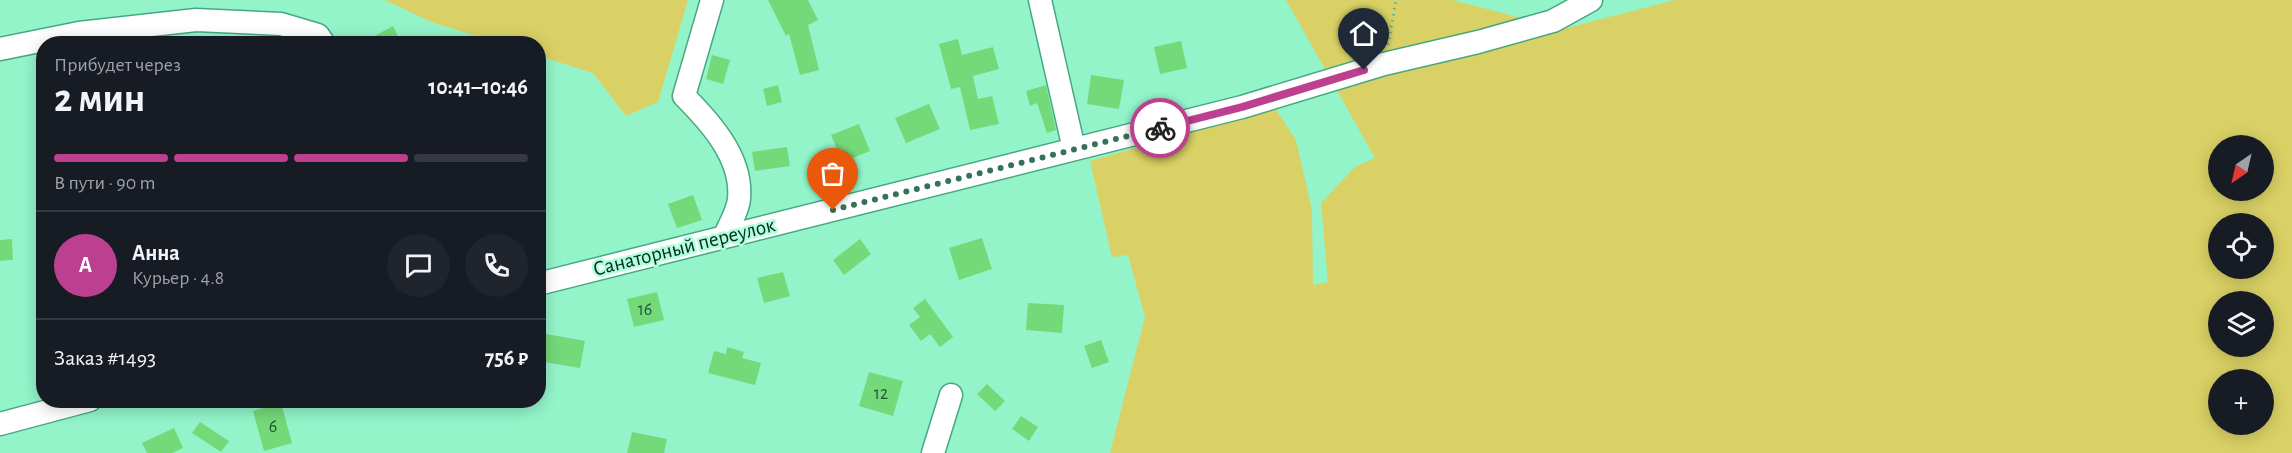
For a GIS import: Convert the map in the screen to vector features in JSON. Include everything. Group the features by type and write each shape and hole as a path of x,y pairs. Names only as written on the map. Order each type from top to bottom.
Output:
{"street":[{"path":"712,0 684,96 710,122 736,166 740,200 724,237"},
{"path":"1040,0 1074,149"},
{"name":"Санаторный переулок","path":"546,282 1242,107 1384,64 1478,42 1552,21 1591,0"},
{"path":"63,36 196,20 280,24 319,36"},
{"path":"0,48 36,41"},
{"path":"933,453 951,395"},
{"path":"0,424 60,408"}],"path":[{"path":"1384,64 1396,0"}],"shaded area":[{"path":"385,0 688,0 658,102 626,116 593,73 546,58 546,36 476,36 431,22"},
{"path":"1286,0 1452,0 1518,17 1551,32 1675,0 2292,0 2292,453 1110,453 1145,317 1128,255 1112,257 1090,161 1275,108 1296,140 1312,210 1313,285 1328,282 1321,203 1355,167 1375,158"}],"building":[{"path":"768,0 808,0 818,20 808,25 819,70 800,75 789,34 786,36"},
{"path":"393,26 398,36 375,36"},
{"path":"958,39 962,55 993,47 999,69 973,76 978,99 992,96 999,124 970,130 960,87 951,89 939,44"},
{"path":"1181,41 1187,68 1160,74 1154,47"},
{"path":"712,55 730,60 723,84 706,79"},
{"path":"1091,75 1124,80 1119,109 1087,104"},
{"path":"778,85 782,102 767,106 763,89"},
{"path":"1046,85 1056,130 1047,133 1037,103 1030,106 1026,91"},
{"path":"929,104 940,129 906,143 895,118"},
{"path":"859,124 870,151 842,162 831,135"},
{"path":"787,147 790,166 755,171 752,152"},
{"path":"693,195 702,220 677,228 668,204"},
{"path":"982,238 992,269 959,280 949,248"},
{"path":"12,239 13,260 0,261 0,240"},
{"path":"860,239 871,254 844,275 833,260"},
{"path":"783,272 790,296 764,303 757,278"},
{"path":"657,292 664,320 634,327 627,299"},
{"path":"925,299 953,337 940,347 930,334 921,341 909,325 920,317 913,308"},
{"path":"1028,303 1064,305 1062,333 1026,330"},
{"path":"546,334 585,341 580,368 546,362"},
{"path":"1101,340 1109,362 1092,368 1084,346"},
{"path":"727,347 744,352 742,358 761,363 755,385 708,373 714,351 726,354"},
{"path":"869,372 903,381 893,416 859,406"},
{"path":"987,384 1005,401 995,411 977,394"},
{"path":"264,408 282,408 292,443 264,451 253,411"},
{"path":"1021,416 1038,427 1029,441 1012,429"},
{"path":"200,422 229,441 221,452 192,433"},
{"path":"174,428 183,448 172,453 147,453 142,443"},
{"path":"632,432 667,439 664,453 627,453"}],"way so far":[{"path":"833,210 1160,128"}],"route":[{"path":"1160,128 1242,107 1364,70"}]}
